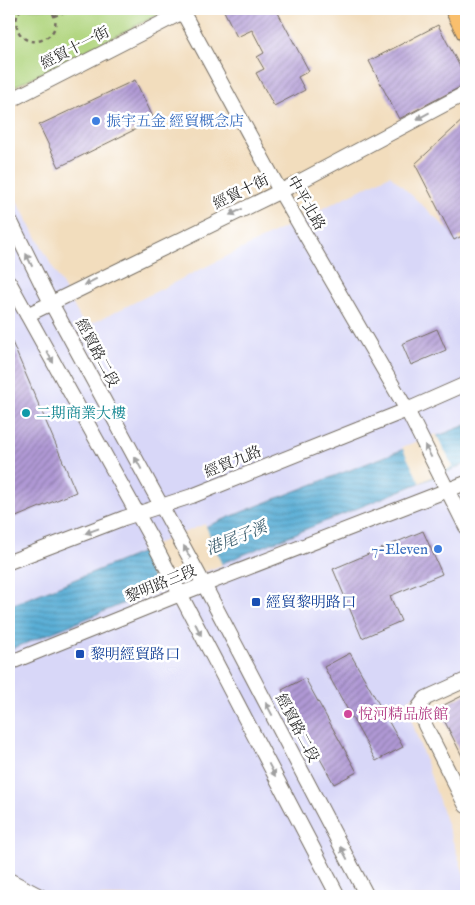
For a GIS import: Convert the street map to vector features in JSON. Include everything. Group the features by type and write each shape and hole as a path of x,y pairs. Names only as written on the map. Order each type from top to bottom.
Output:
{"main road":[{"path":"454,9 466,32"}],"street":[{"name":"經貿十一街","path":"9,101 182,10"},
{"name":"中平北路","path":"182,10 280,191 408,410 466,527"},
{"name":"經貿十街","path":"27,314 50,301 280,191 466,93"},
{"name":"經貿路二段","path":"9,218 50,301 174,529 367,896"},
{"path":"9,282 152,540 338,896"},
{"name":"經貿九路","path":"9,562 137,514 201,493 408,410 466,384"},
{"name":"黎明路三段","path":"9,663 201,580 445,484 466,484"},
{"path":"466,680 426,698 419,707 424,725 466,806"},
{"path":"9,880 40,896"}],"path":[{"path":"21,9 16,19 18,31 22,36 33,42 46,39 51,34 55,22 50,9"},
{"path":"54,16 73,9"},
{"path":"95,9 105,12 110,9"}],"shaded area":[{"path":"390,175 466,246 466,671 405,701 466,880 466,896 9,896 9,186 85,327"}],"green space":[{"path":"9,9 163,9 164,12 9,89"}],"water":[{"name":"港尾子溪","path":"466,425 466,464 9,650 9,606 257,506"}],"pier":[{"path":"436,434 453,467 420,483 402,447"},
{"path":"205,524 222,565 158,591 141,550"}],"building":[{"path":"223,9 276,9 309,71 298,77 305,90 274,106 256,73 264,69 257,57 264,53 252,30 237,37"},
{"path":"438,25 466,78 466,84 399,119 369,61"},
{"name":"振宇五金 經貿概念店","path":"135,80 153,117 134,126 136,129 59,167 39,125"},
{"path":"466,117 466,234 454,240 415,164"},
{"path":"437,329 446,350 411,365 402,344"},
{"name":"二期商業大樓","path":"9,335 76,492 9,520"},
{"path":"423,531 442,574 390,596 401,621 362,638 333,569"},
{"path":"350,653 403,747 376,761 324,667"},
{"path":"305,678 357,772 334,784 282,690"},
{"path":"466,694 466,764 438,708"}],"place":[{"name":"振宇五金 經貿概念店","path":"96,121"},
{"name":"二期商業大樓","path":"26,413"},
{"name":"7-Eleven","path":"438,549"},
{"name":"經貿黎明路口","path":"256,602"},
{"name":"黎明經貿路口","path":"80,654"},
{"name":"悅河精品旅館","path":"348,714"}]}
